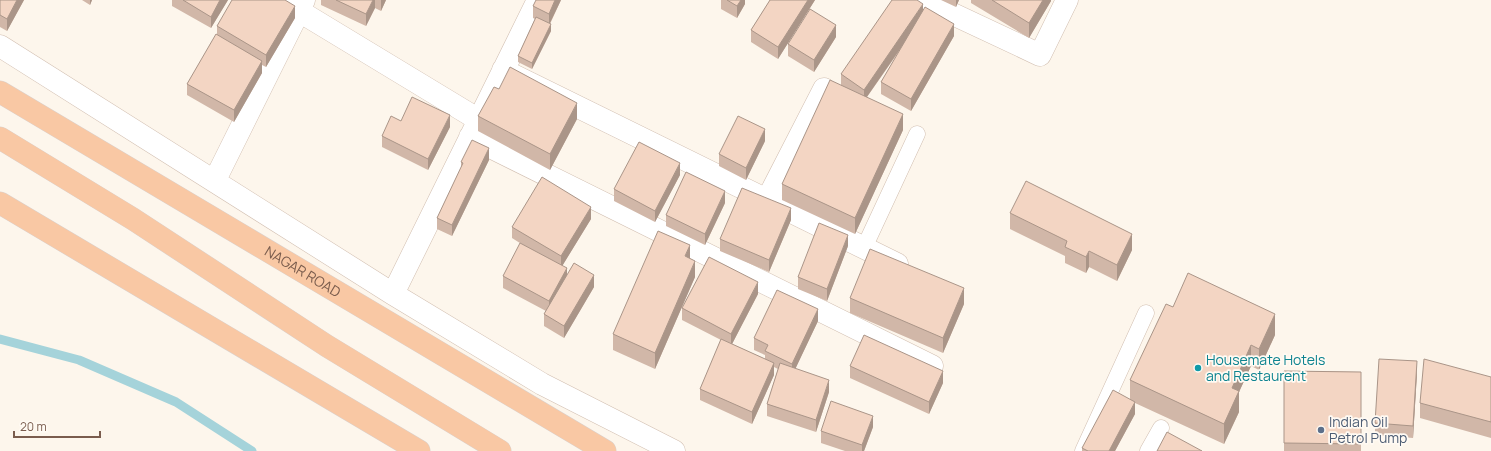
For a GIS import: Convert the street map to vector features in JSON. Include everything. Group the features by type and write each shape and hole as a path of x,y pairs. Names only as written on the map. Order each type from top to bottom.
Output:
{"highway":[{"name":"NAGAR ROAD","path":"0,92 605,451"},
{"path":"0,138 133,219 327,346 500,451"},
{"path":"0,203 419,451"}],"street":[{"path":"393,294 538,0"},
{"path":"923,0 1040,55 1067,0"},
{"path":"215,180 295,4 474,129 932,366"},
{"path":"0,46 215,180 393,294 542,384 674,451"},
{"path":"503,70 918,274"},
{"path":"767,200 824,89"}],"lane":[{"path":"864,248 917,134"},
{"path":"1083,451 1146,313"},
{"path":"1148,451 1162,428"}],"building":[{"path":"0,0 17,0 7,19 0,15"},
{"path":"183,0 220,0 211,17"},
{"path":"232,0 285,0 295,6 266,55 217,26"},
{"path":"336,0 373,0 366,14"},
{"path":"536,0 555,0 549,14 533,6"},
{"path":"727,0 741,0 737,6"},
{"path":"770,0 808,0 778,47 751,30"},
{"path":"892,0 917,0 923,4 864,90 841,74"},
{"path":"992,0 1043,0 1029,23"},
{"path":"925,7 954,24 911,99 881,82"},
{"path":"810,9 836,25 814,60 788,44"},
{"path":"536,17 551,24 532,63 518,56"},
{"path":"216,34 262,61 234,110 187,84"},
{"path":"510,67 577,103 550,154 478,116 494,87 499,89"},
{"path":"830,80 903,114 855,218 782,184"},
{"path":"412,97 450,115 428,159 382,136 391,116 401,121"},
{"path":"738,116 765,129 746,168 719,154"},
{"path":"472,140 489,148 452,225 437,218 463,163 461,162"},
{"path":"639,142 680,163 655,211 614,189"},
{"path":"686,172 725,191 705,234 666,215"},
{"path":"542,177 591,207 561,256 512,227"},
{"path":"1026,181 1132,234 1117,265 1089,251 1086,257 1065,247 1067,241 1010,213"},
{"path":"742,188 791,208 769,260 720,239"},
{"path":"819,223 848,235 827,289 798,277"},
{"path":"658,231 690,245 685,256 695,261 655,353 613,334"},
{"path":"520,243 567,268 549,301 503,276"},
{"path":"870,249 964,288 943,338 850,298"},
{"path":"709,257 758,282 731,334 682,308"},
{"path":"574,263 594,275 564,326 544,314"},
{"name":"Housemate Hotels and Restaurent","path":"1188,273 1275,314 1259,349 1251,345 1232,388 1239,391 1224,424 1130,380 1166,304 1173,307"},
{"path":"777,290 818,309 792,364 765,351 768,345 754,338"},
{"path":"864,335 943,371 929,402 850,366"},
{"path":"721,339 774,363 752,412 700,389"},
{"path":"1379,359 1417,361 1413,426 1375,423"},
{"path":"1424,359 1491,377 1491,422 1420,403"},
{"path":"780,363 829,380 816,420 767,404"},
{"path":"1284,371 1361,372 1361,444 1284,443"},
{"path":"1113,390 1135,402 1109,451 1088,451 1082,448"},
{"path":"831,401 873,416 862,445 821,431"},
{"path":"1167,432 1202,451 1157,451"}],"waterway":[{"path":"0,339 79,360 176,402 252,451"}],"place":[{"name":"Housemate Hotels and Restaurent","path":"1198,368"},
{"name":"Indian Oil Petrol Pump","path":"1321,430"}]}
